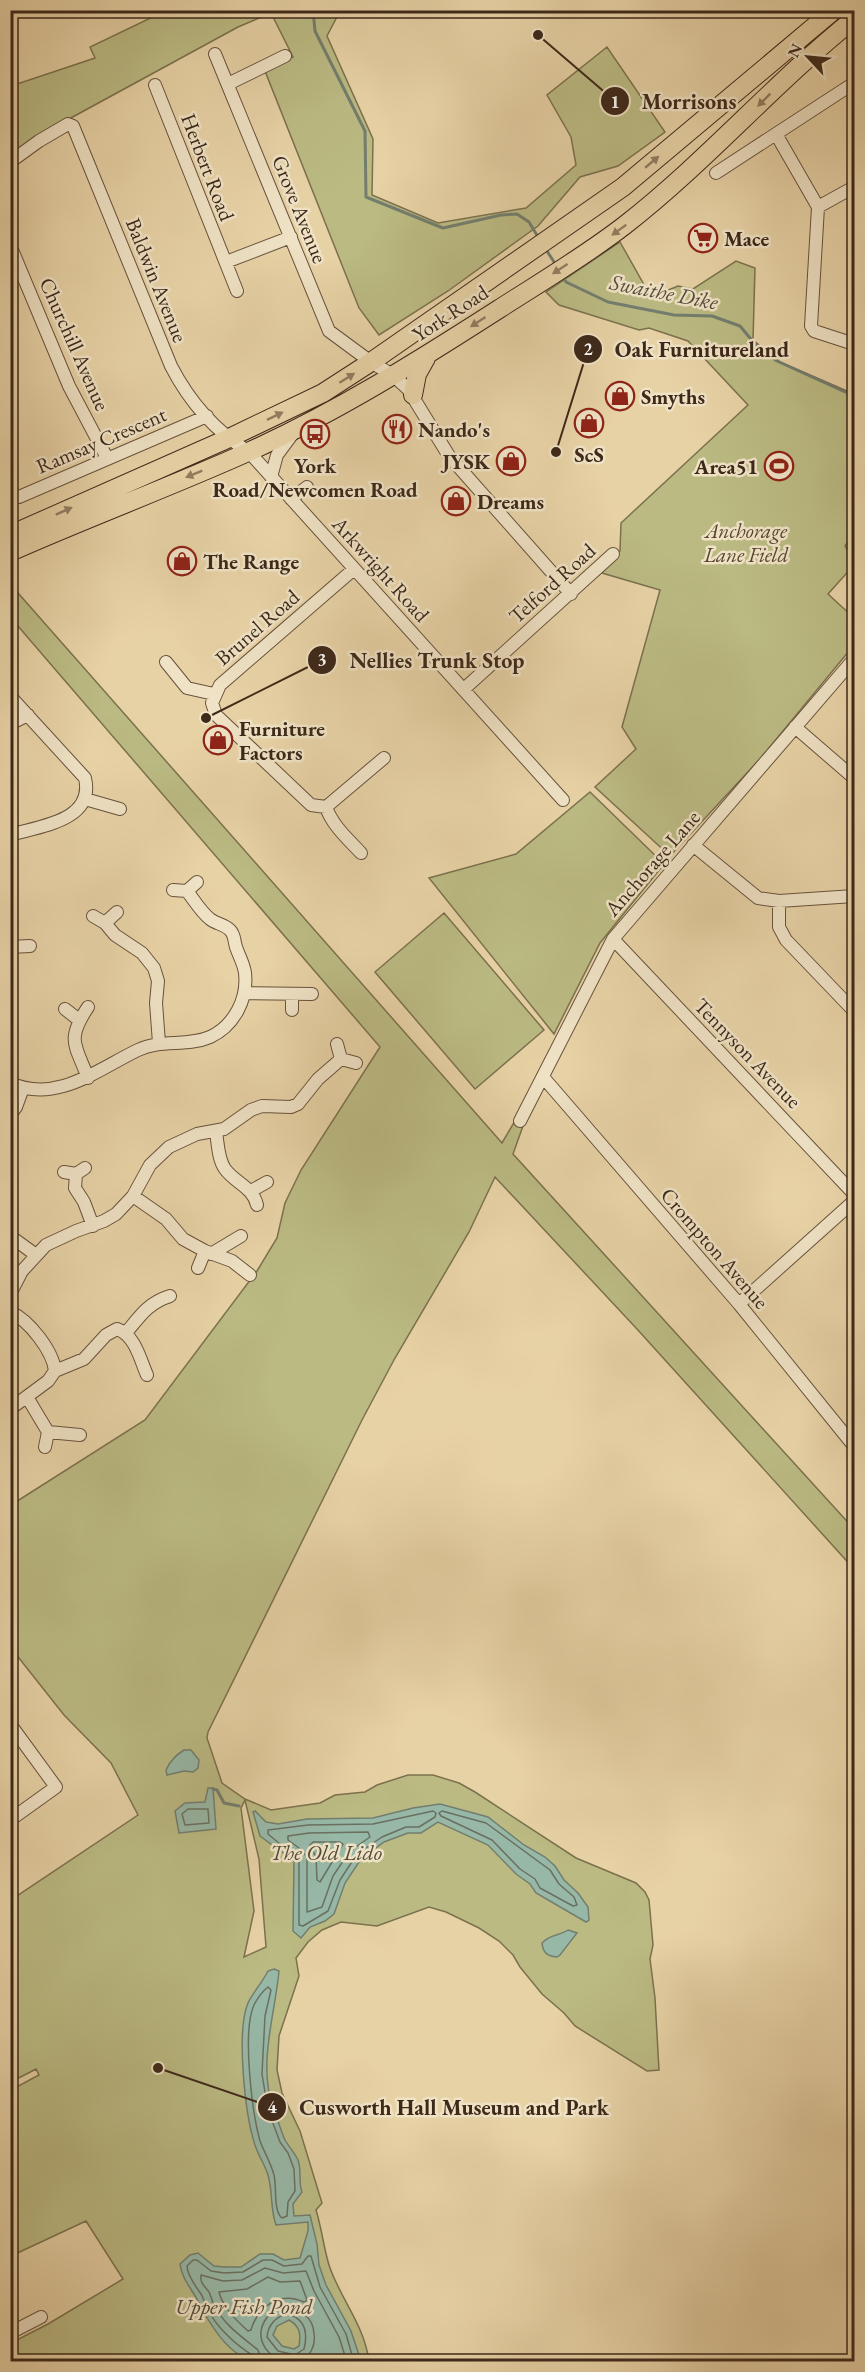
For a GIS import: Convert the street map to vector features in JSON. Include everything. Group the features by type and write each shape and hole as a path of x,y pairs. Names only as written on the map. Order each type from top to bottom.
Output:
{"highway":[{"name":"York Road","path":"10,535 322,393 371,362 623,187 834,10"},
{"name":"York Road","path":"10,552 249,452 394,376 429,354 625,225 696,165 789,76 855,19"},
{"path":"413,395 417,374 429,354"}],"street":[{"name":"Grove Avenue","path":"215,54 329,331 394,376 413,395 449,456 571,594"},
{"path":"228,84 285,56"},
{"path":"716,173 855,83"},
{"name":"Herbert Road","path":"155,85 237,291"},
{"name":"Baldwin Avenue","path":"10,162 39,141 70,124 171,366 181,385 227,438"},
{"path":"776,134 818,207 812,330 855,344"},
{"path":"818,207 855,187"},
{"path":"226,262 291,237"},
{"name":"Churchill Avenue","path":"10,245 69,386 107,458"},
{"name":"Ramsay Crescent","path":"10,497 18,497 207,416"},
{"path":"272,477 277,455 299,427"},
{"name":"Arkwright Road","path":"227,438 249,452 563,800"},
{"path":"291,499 307,487"},
{"name":"Telford Road","path":"464,689 613,554"},
{"name":"Brunel Road","path":"326,807 311,805 303,799 216,715 212,703 214,694 220,685 354,569"},
{"name":"Anchorage Lane","path":"520,1121 612,939 855,659"},
{"name":"Brunel Road","path":"166,662 187,688 214,694"},
{"path":"10,696 85,778 87,785 84,801 78,810 63,819 10,835"},
{"path":"10,724 28,714"},
{"path":"795,727 855,778"},
{"path":"361,853 333,822 326,807 384,758"},
{"path":"84,801 120,809"},
{"path":"693,845 758,898 779,901 855,896"},
{"path":"173,890 187,891 197,882"},
{"path":"10,1083 36,1090 53,1089 88,1078 138,1050 159,1044 199,1041 229,1025 244,993 245,974 235,937 221,924 207,917 187,891"},
{"path":"779,901 779,927 786,940 855,1011"},
{"path":"105,923 117,912"},
{"path":"93,916 105,923 115,935 142,953 150,961 157,974 156,1003 159,1044"},
{"name":"Tennyson Avenue","path":"612,939 855,1194"},
{"path":"10,947 30,946"},
{"path":"244,993 312,994"},
{"path":"292,994 292,1010"},
{"path":"88,1007 74,1031 74,1039 88,1078"},
{"path":"65,1009 79,1020"},
{"path":"337,1044 341,1059"},
{"path":"341,1059 356,1063"},
{"path":"10,1294 22,1271 46,1245 116,1214 133,1196 150,1165 159,1155 183,1139 224,1129 251,1110 262,1106 291,1107 298,1104 318,1079 341,1059"},
{"name":"Crompton Avenue","path":"543,1077 739,1304 855,1446"},
{"path":"10,1115 16,1107 23,1088"},
{"path":"216,1132 221,1161 225,1169 251,1191 257,1205"},
{"path":"75,1171 75,1188 84,1202 93,1226"},
{"path":"251,1191 267,1182"},
{"path":"133,1196 166,1219 183,1239 232,1262 250,1275"},
{"path":"739,1304 855,1201"},
{"path":"10,1236 36,1255"},
{"path":"198,1268 208,1252 241,1236"},
{"path":"126,1333 147,1308 156,1301 170,1296"},
{"path":"10,1312 26,1322 36,1332 55,1364 55,1371"},
{"path":"10,1409 48,1381 55,1371 84,1359 111,1331 117,1329 126,1333 136,1347 147,1375"},
{"path":"27,1397 48,1432 45,1447"},
{"path":"48,1432 80,1435"},
{"path":"10,1724 56,1785 54,1790 10,1820"},
{"path":"10,2333 41,2317"}],"green space":[{"path":"165,11 340,11 327,36 373,139 372,195 438,223 526,208 576,165 571,137 547,95 607,47 665,132 618,166 580,177 538,226 448,291 379,335 359,308 265,71 293,57 271,13 238,27 69,119 11,166 11,86 95,58 90,47"},
{"name":"Anchorage Lane Field","path":"620,242 651,297 678,286 693,289 736,261 755,268 753,340 780,362 854,394 854,533 845,546 854,560 854,565 828,594 854,618 854,645 759,760 670,856 595,787 636,749 622,727 660,590 602,573 620,551 621,523 748,405 688,341 649,328 639,330 559,305 546,292"},
{"path":"11,585 502,1143 516,1119 524,1123 513,1154 854,1529 854,1569 637,1329 495,1177 469,1232 395,1358 362,1420 207,1738 222,1783 245,1799 271,1810 320,1803 335,1795 365,1792 377,1785 408,1775 433,1775 459,1783 475,1792 576,1858 636,1883 649,1900 653,1945 650,1959 655,1998 659,2070 647,2071 575,2026 542,1994 513,1955 499,1941 479,1928 446,1912 429,1907 377,1926 341,1922 322,1930 308,1942 296,1958 299,1976 279,2036 277,2070 282,2093 300,2131 322,2203 316,2210 330,2268 358,2324 369,2361 11,2361 11,2343 48,2324 123,2279 86,2221 11,2256 11,2090 39,2075 36,2069 11,2082 11,1900 138,1815 111,1763 64,1715 11,1648 11,1505 145,1420 257,1271 277,1238 285,1203 301,1170 380,1047 11,618","holes":["245,1800 259,1859 266,1947 244,1957 254,1911 241,1808"]},
{"path":"590,792 664,864 600,943 554,1034 429,878 516,854"},
{"path":"444,913 544,1030 475,1089 375,972"}],"water":[{"path":"184,1750 191,1750 199,1760 198,1768 193,1772 184,1771 167,1775 166,1770 169,1764"},
{"path":"208,1788 213,1788 216,1829 179,1833 175,1811 185,1803 205,1802"},
{"name":"The Old Lido","path":"440,1804 488,1817 524,1845 545,1857 588,1907 589,1920 586,1922 536,1893 530,1884 516,1874 488,1845 438,1822 421,1833 408,1833 384,1842 361,1859 345,1883 334,1914 325,1921 310,1927 301,1938 293,1931 294,1861 260,1836 253,1812 255,1811 266,1822 278,1824 307,1819 373,1818"},
{"path":"568,1930 577,1933 560,1955 557,1957 546,1953 542,1943"},
{"name":"Upper Fish Pond","path":"274,1969 279,1971 269,2040 267,2076 269,2093 282,2133 299,2164 302,2192 293,2204 294,2216 310,2215 319,2265 326,2285 351,2331 361,2361 254,2362 244,2358 234,2351 216,2331 181,2269 180,2264 190,2255 198,2253 214,2266 224,2267 241,2267 260,2254 273,2254 284,2260 300,2258 308,2231 308,2222 276,2225 268,2175 255,2145 248,2114 242,2052 244,2016 250,1999 268,1971","holes":["289,2320 298,2328 300,2338 299,2346 294,2349 282,2346 273,2335 277,2326"]}],"waterway":[{"name":"Swaithe Dike","path":"313,10 315,31 365,131 366,197 443,228 501,215 517,214 529,222 538,237"},
{"name":"Swaithe Dike","path":"545,248 556,265"},
{"name":"Swaithe Dike","path":"562,276 566,282 608,302 674,315 712,316 740,326 755,344 777,361 854,396"},
{"path":"213,1789 217,1790 224,1803 239,1806"}],"place":[{"name":"Morrisons","path":"538,35"},
{"name":"Mace","path":"703,238"},
{"name":"Smyths","path":"620,396"},
{"name":"ScS","path":"589,423"},
{"name":"Nando's","path":"397,429"},
{"name":"York Road/Newcomen Road","path":"315,434"},
{"name":"Oak Furnitureland","path":"556,452"},
{"name":"JYSK","path":"511,461"},
{"name":"Area51","path":"779,466"},
{"name":"Dreams","path":"456,501"},
{"name":"The Range","path":"182,561"},
{"name":"Nellies Trunk Stop","path":"206,718"},
{"name":"Furniture Factors","path":"218,740"},
{"name":"Cusworth Hall Museum and Park","path":"158,2068"}]}
